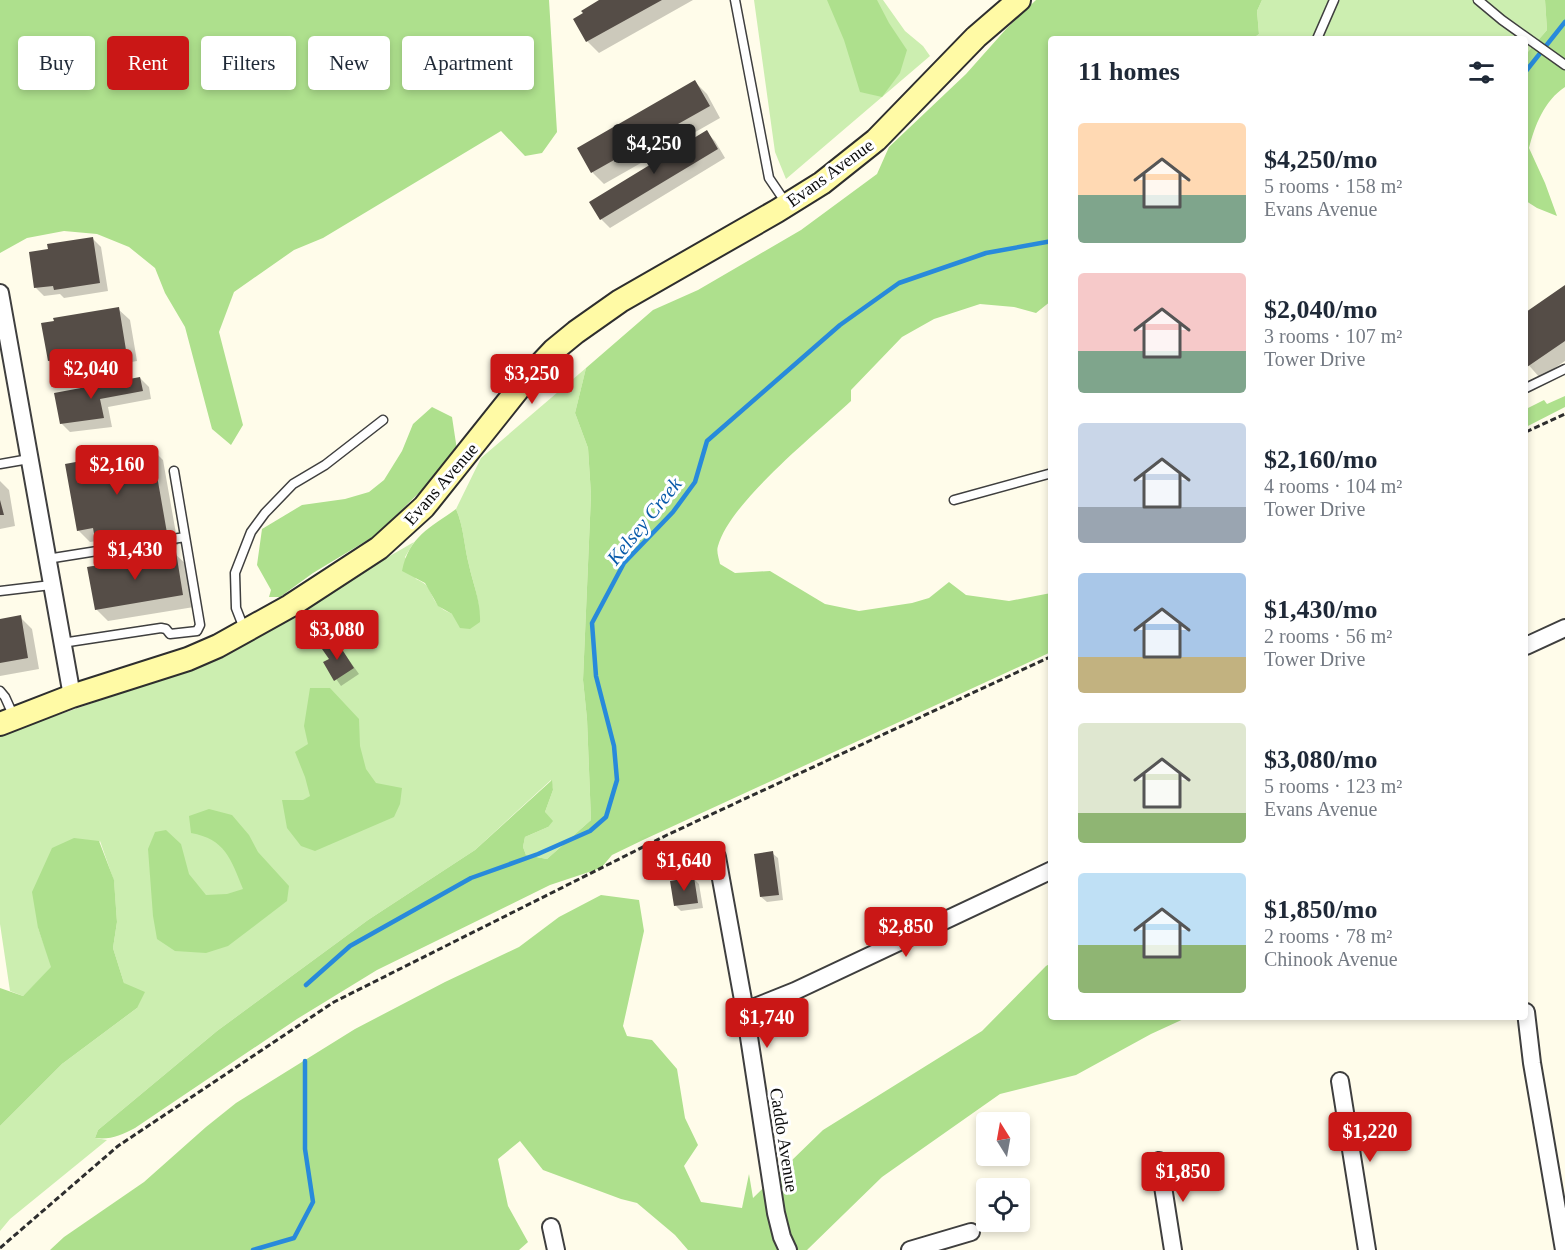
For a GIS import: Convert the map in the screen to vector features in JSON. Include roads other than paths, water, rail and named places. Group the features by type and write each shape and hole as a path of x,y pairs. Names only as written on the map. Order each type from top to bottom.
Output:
{"street":[{"name":"Evans Avenue","path":"7,721 72,696 188,659 245,631 346,570 401,530 442,486 523,383 576,332 620,301 787,206 822,183 876,140 976,37 1019,0"},
{"path":"0,293 5,349 29,459 72,696"},
{"path":"1528,645 1565,628"},
{"name":"Caddo Avenue","path":"717,857 745,1011 776,1213 788,1250"},
{"path":"745,1011 795,991 1048,872"},
{"path":"1527,1020 1564,1250"},
{"path":"1340,1081 1367,1250"},
{"path":"1159,1161 1173,1250"},
{"path":"551,1227 556,1250"},
{"path":"910,1250 971,1232"}],"lane":[{"path":"735,0 769,178 787,206"},
{"path":"1318,36 1334,0"},
{"path":"1478,0 1524,36"},
{"path":"1528,39 1565,65"},
{"path":"1528,387 1565,369"},
{"path":"245,631 236,608 235,573 251,532 265,513 293,484 325,465 383,420"},
{"path":"0,464 29,459"},
{"path":"62,643 161,628 166,629 170,634 197,631 200,625 174,471"},
{"path":"954,500 1048,474"},
{"path":"46,559 185,537"},
{"path":"0,591 51,585"},
{"path":"0,691 5,697 7,721"}],"waterway":[{"name":"Kelsey Creek","path":"1528,68 1565,22"},
{"name":"Kelsey Creek","path":"306,985 350,946 471,878 538,854 590,831 606,817 617,780 614,746 596,676 592,623 624,563 673,512 695,482 707,441 840,325 899,283 986,253 1048,242"},
{"name":"Kelsey Creek","path":"253,1250 294,1238 313,1202 305,1149 305,1061"}]}
